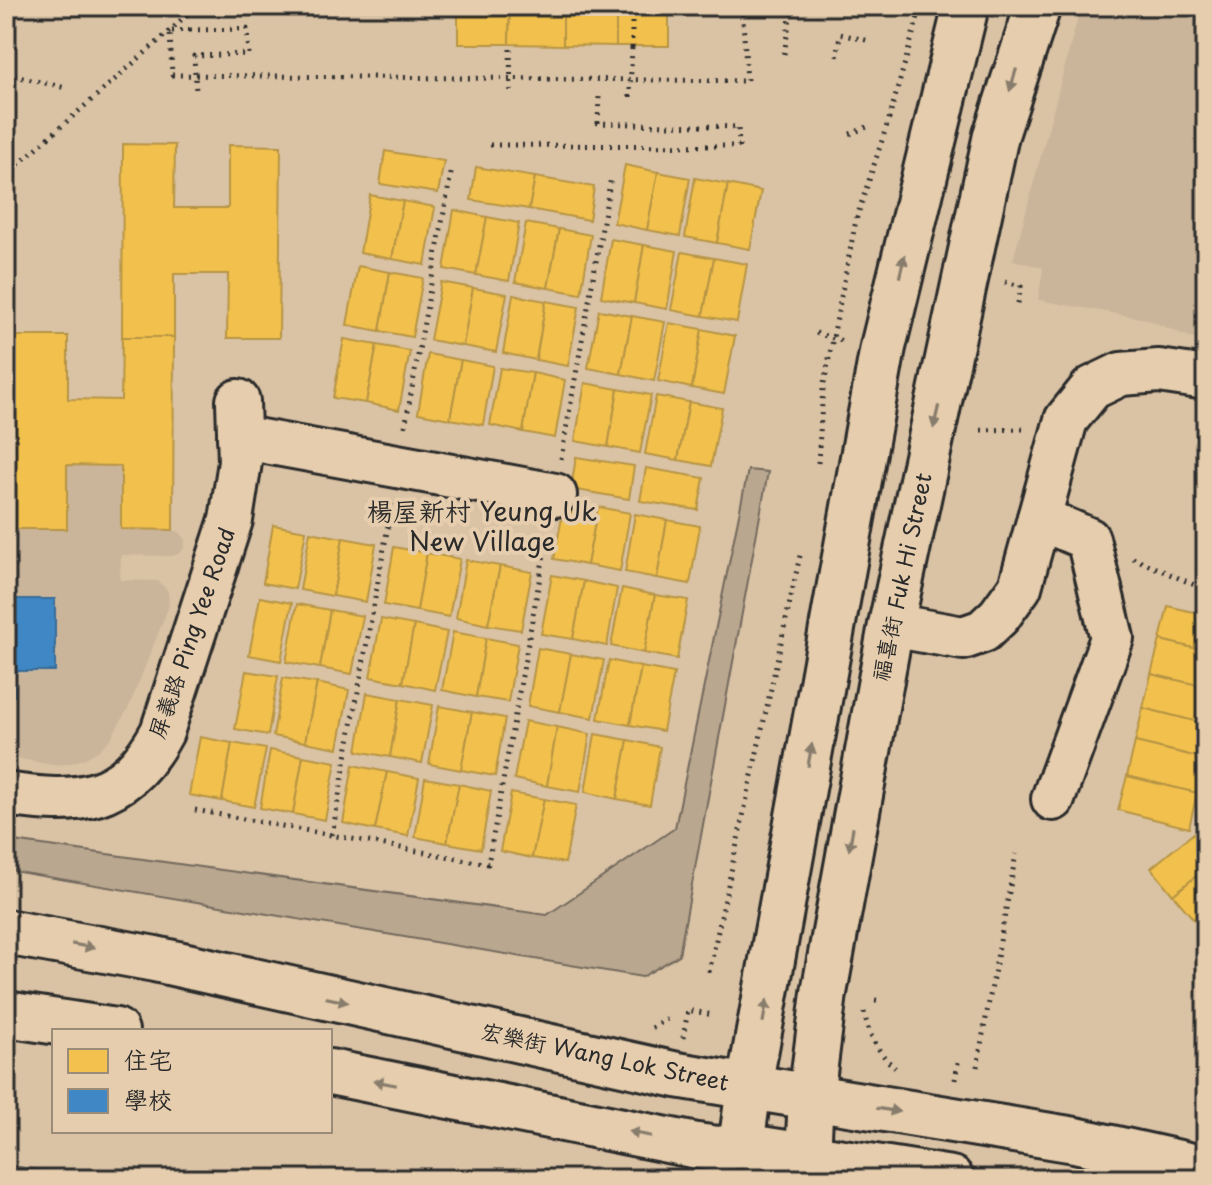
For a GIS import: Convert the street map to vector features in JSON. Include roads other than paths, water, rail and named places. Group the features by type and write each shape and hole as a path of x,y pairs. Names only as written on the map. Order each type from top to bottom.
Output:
{"main road":[{"path":"741,1146 749,1087 883,347 966,6"},
{"name":"福喜街 Fuk Hi Street","path":"808,1156 811,1097 825,983 891,625 996,135 1038,6"},
{"name":"宏樂街 Wang Lok Street","path":"6,932 155,959 677,1075 1075,1140 1206,1169"},
{"path":"6,1014 103,1029"},
{"path":"332,1072 697,1146 717,1149 741,1146 951,1179"}],"street":[{"path":"891,625 963,638 983,631 999,616 1020,587 1066,420 1092,388 1121,374 1159,371 1206,378"},
{"name":"屏義路 Ping Yee Road","path":"6,794 51,801 97,794 136,770 151,752 162,732 231,520 240,462 239,419 555,495"},
{"path":"1039,518 1088,539 1112,638 1053,799"}],"district":[{"name":"楊屋新村 Yeung Uk New Village","path":"482,527"}]}
